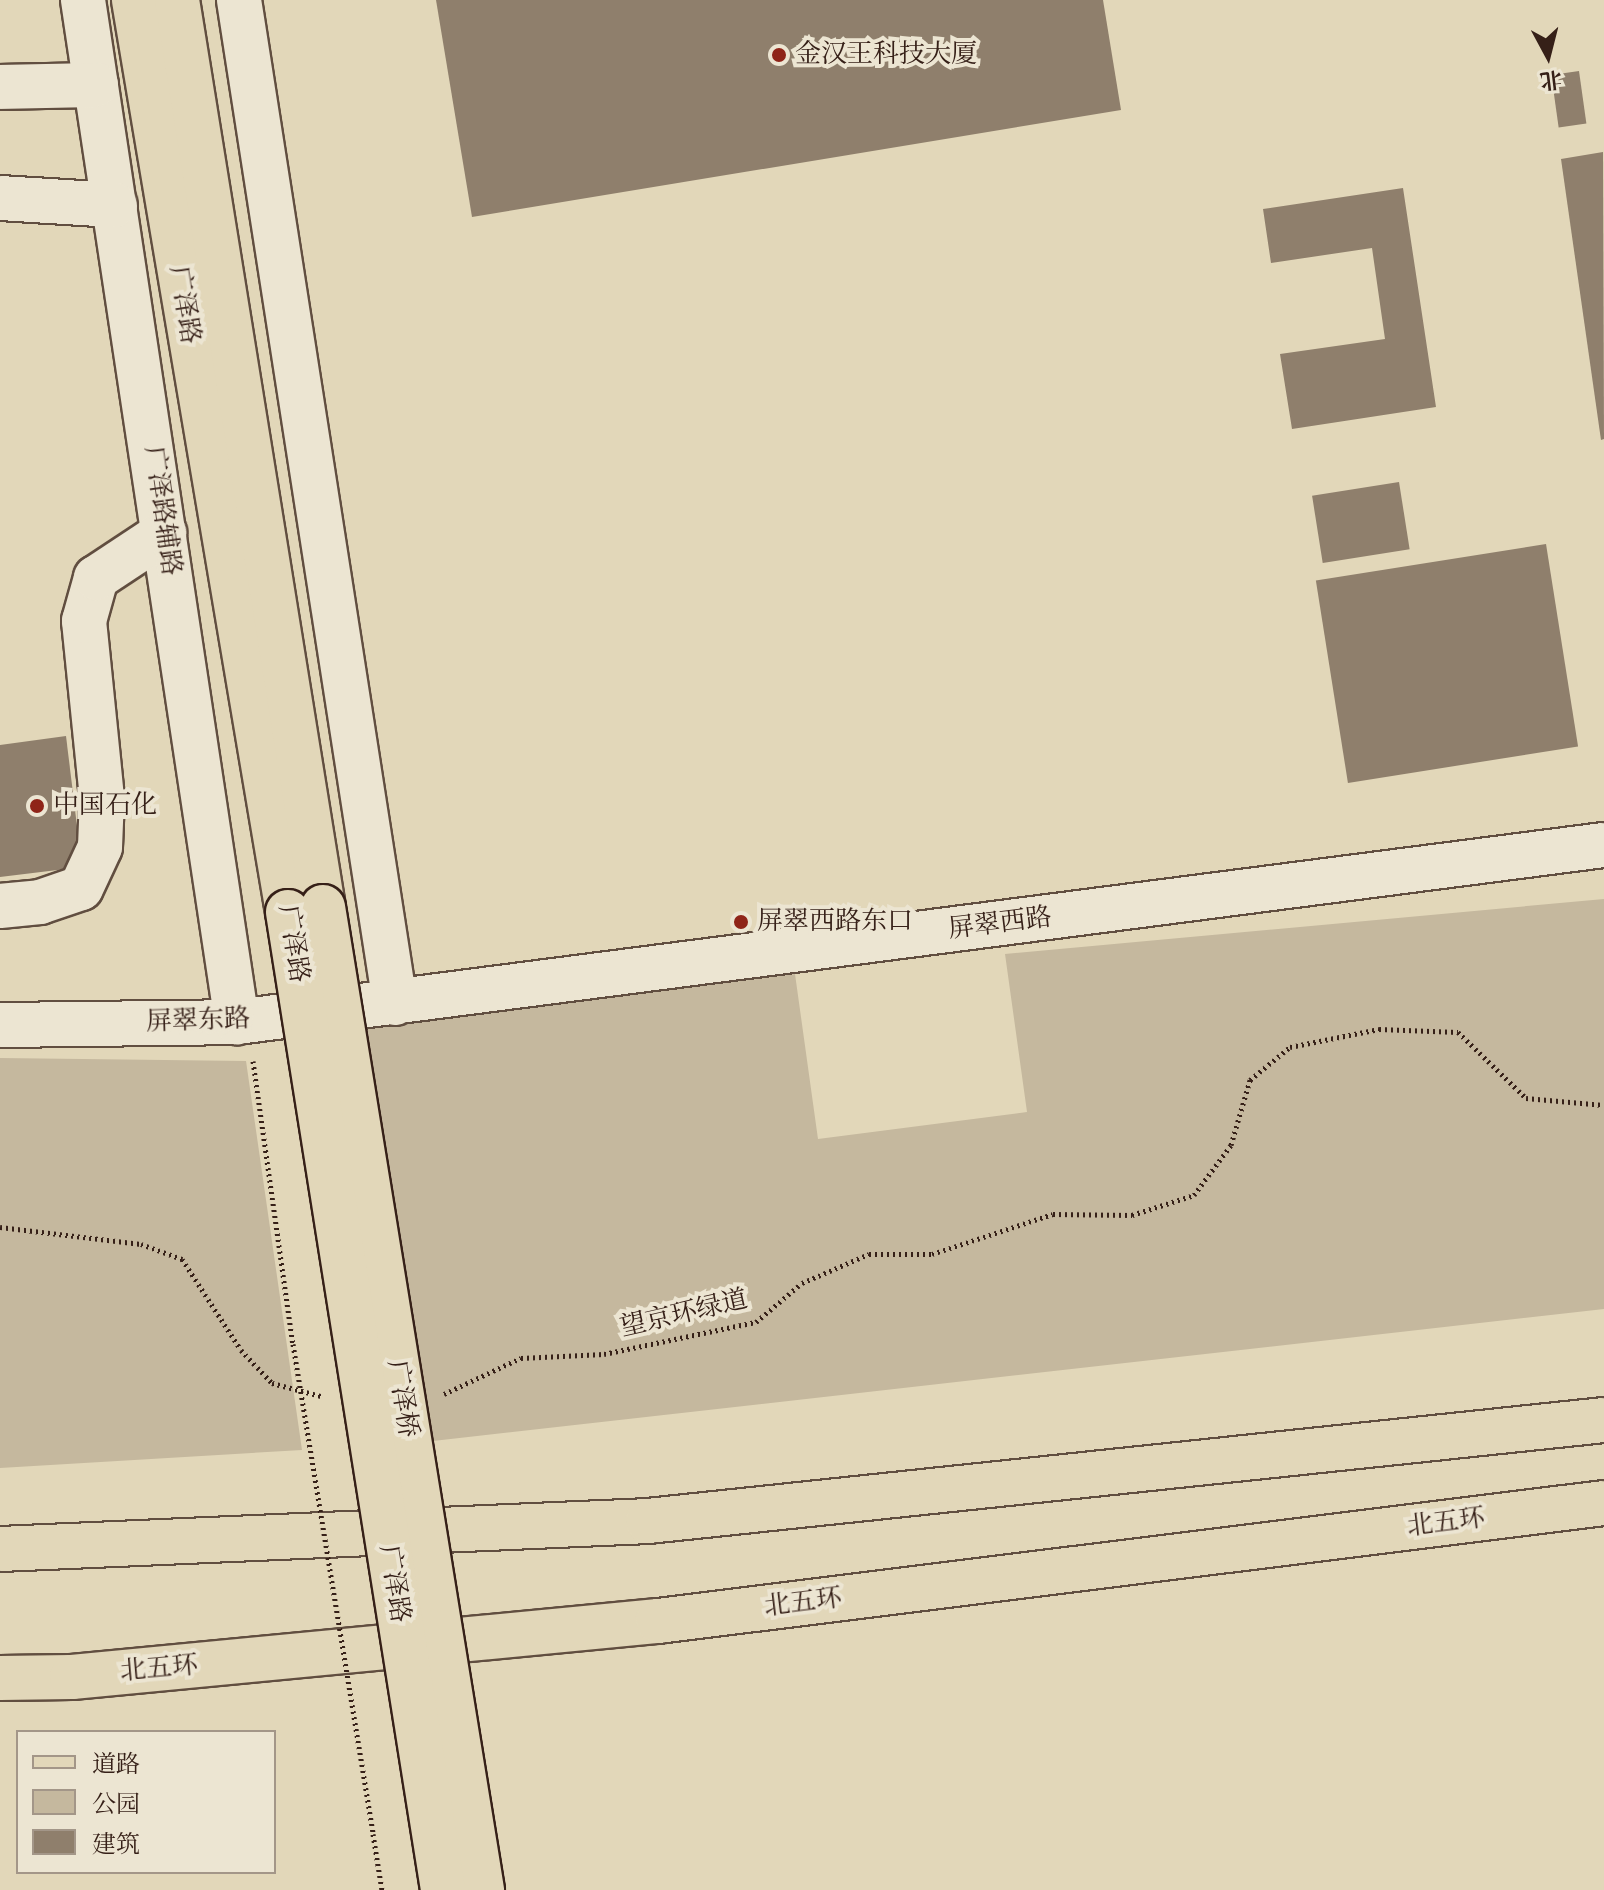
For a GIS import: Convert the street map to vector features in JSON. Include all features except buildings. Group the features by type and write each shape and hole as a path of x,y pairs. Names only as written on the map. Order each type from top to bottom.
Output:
{"main road":[{"name":"广泽路","path":"134,0 306,910"},
{"name":"广泽路","path":"177,0 443,1890"},
{"name":"广泽桥","path":"306,910 482,1890"},
{"path":"0,1549 648,1521 1604,1420"},
{"name":"北五环","path":"0,1678 72,1677 658,1621 1604,1503"}],"street":[{"name":"广泽路辅路","path":"83,0 242,1021"},
{"path":"239,0 395,1003"},
{"path":"0,87 96,85"},
{"path":"0,198 115,205"},
{"path":"0,906 40,902 81,888 100,847 102,798 84,621 96,578 164,533"},
{"name":"屏翠西路","path":"395,1003 1604,845"},
{"name":"屏翠东路","path":"0,1025 242,1021 395,1003"}],"path":[{"path":"242,1021 382,1890"},
{"name":"望京环绿道","path":"430,1397 460,1390 521,1358 604,1354 756,1322 802,1283 869,1254 932,1254 1053,1214 1132,1215 1194,1195 1231,1145 1250,1080 1290,1047 1379,1029 1458,1032 1526,1098 1604,1105"},
{"path":"0,1227 141,1244 182,1259 241,1350 272,1383 326,1398"}],"green space":[{"path":"1604,899 1604,1309 433,1441 367,1028 795,974 818,1139 1027,1112 1005,954"},
{"path":"0,1058 246,1061 302,1450 0,1468"}],"place":[{"name":"金汉王科技大厦","path":"779,55"},
{"name":"中国石化","path":"37,806"},
{"name":"屏翠西路东口","path":"741,922"}]}
